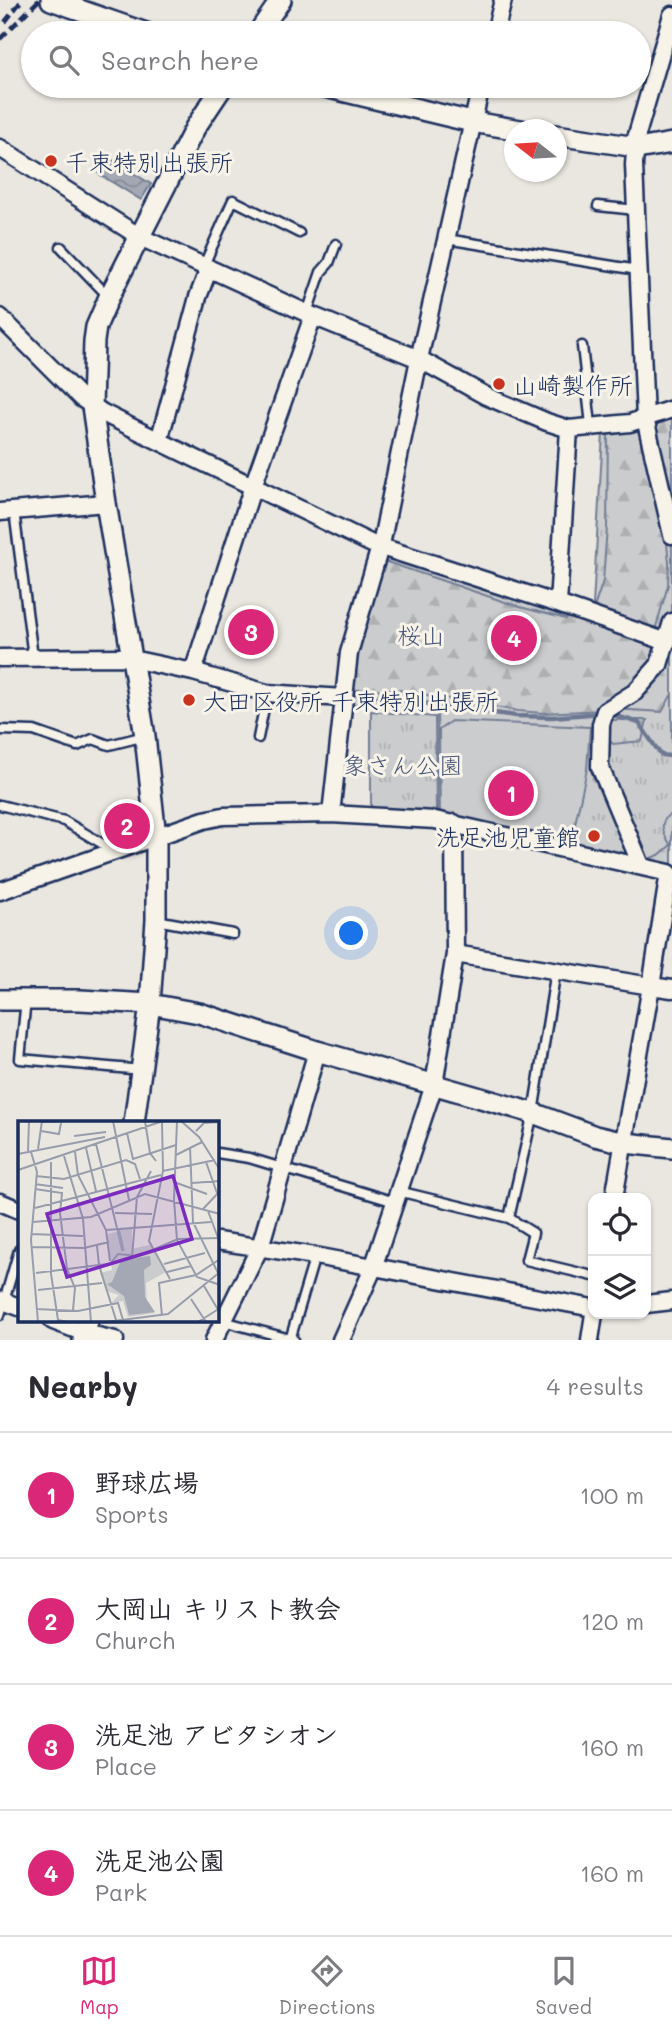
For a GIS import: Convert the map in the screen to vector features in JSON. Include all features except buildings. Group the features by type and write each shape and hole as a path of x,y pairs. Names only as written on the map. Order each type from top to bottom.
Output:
{"street":[{"path":"266,21 281,0"},
{"path":"498,21 503,0"},
{"path":"63,2 114,21"},
{"path":"651,87 672,15"},
{"path":"134,1121 150,1004 156,920 156,837 145,736 92,406 96,327 195,128 215,98"},
{"path":"371,98 504,127"},
{"path":"331,814 349,653 380,546 478,98"},
{"path":"648,98 635,146 645,418 672,535"},
{"path":"567,137 643,148 672,143"},
{"path":"0,148 140,237 310,314 419,359 486,396 547,422 569,429 630,423 672,409"},
{"path":"159,441 207,267"},
{"path":"192,672 310,314"},
{"path":"0,317 72,391 92,406 159,441 380,546 667,642"},
{"path":"558,604 569,429"},
{"path":"7,511 106,503"},
{"path":"641,865 600,767 603,718 635,692 659,665 672,622"},
{"path":"0,658 133,659 267,693 343,698"},
{"path":"0,891 204,820 223,816 331,814 454,823 669,873 615,1193"},
{"path":"341,1340 373,1268 434,1085 455,954 454,823"},
{"path":"455,954 672,989"},
{"path":"0,1000 80,1000 150,1004 199,1013 317,1051 533,1113 595,1136 625,1143 672,1148"},
{"path":"214,1340 260,1247 317,1051"},
{"path":"0,1202 18,1210"},
{"path":"219,1241 315,1256 588,1307"},
{"path":"651,1303 672,1301"},
{"path":"590,1340 593,1319"},
{"path":"56,1322 115,1340"}],"lane":[{"path":"207,267 233,200 299,233"},
{"path":"598,205 636,210"},
{"path":"446,239 638,270"},
{"path":"310,314 321,272 329,263 336,244"},
{"path":"61,247 109,297"},
{"path":"582,346 591,425"},
{"path":"7,511 33,657"},
{"path":"258,738 267,693"},
{"path":"0,730 34,732 77,746 93,739 109,745 145,736"},
{"path":"0,804 64,821 116,851"},
{"path":"156,920 233,934"},
{"path":"509,1218 533,1113 556,969"},
{"path":"26,999 20,1059 142,1070"},
{"path":"219,1153 249,1158 396,1196 509,1218 533,1233 526,1260 588,1275"},
{"path":"6,1306 18,1254"},
{"path":"223,1321 291,1340 315,1256"}],"green space":[{"path":"672,414 672,505 653,429 654,423"},
{"path":"672,418 672,869 438,814 437,705 346,704 384,552 592,622 603,433"},
{"path":"650,428 669,563 668,585 654,634 593,611 603,581 607,527 608,432"},
{"name":"桜山","path":"384,561 520,607 566,619 570,612 660,644 640,682 604,710 543,713 393,689 351,690 354,661"},
{"path":"672,638 672,694 662,712 615,709"},
{"name":"象さん公園","path":"371,711 435,717 436,816 371,811"},
{"path":"610,720 647,720 642,741 613,744 610,741"},
{"path":"451,721 590,727 587,769 570,847 440,818 439,730"},
{"path":"672,813 672,868 648,859 659,855 671,845 663,824"}],"water":[{"path":"109,158 151,184 141,200 99,174"}],"waterway":[{"path":"350,693 516,716 552,717 602,713"},
{"path":"610,714 639,723 661,755 670,756"}],"railway":[{"path":"5,22 22,0"},
{"path":"0,39 39,0"}],"place":[{"name":"千束特別出張所","path":"51,161"},
{"name":"山崎製作所","path":"499,384"},
{"name":"洗足池 アビタシオン","path":"251,632"},
{"name":"洗足池公園","path":"514,638"},
{"name":"大田区役所 千束特別出張所","path":"189,700"},
{"name":"野球広場","path":"511,793"},
{"name":"大岡山 キリスト教会","path":"127,826"},
{"name":"洗足池児童館","path":"594,836"}]}
